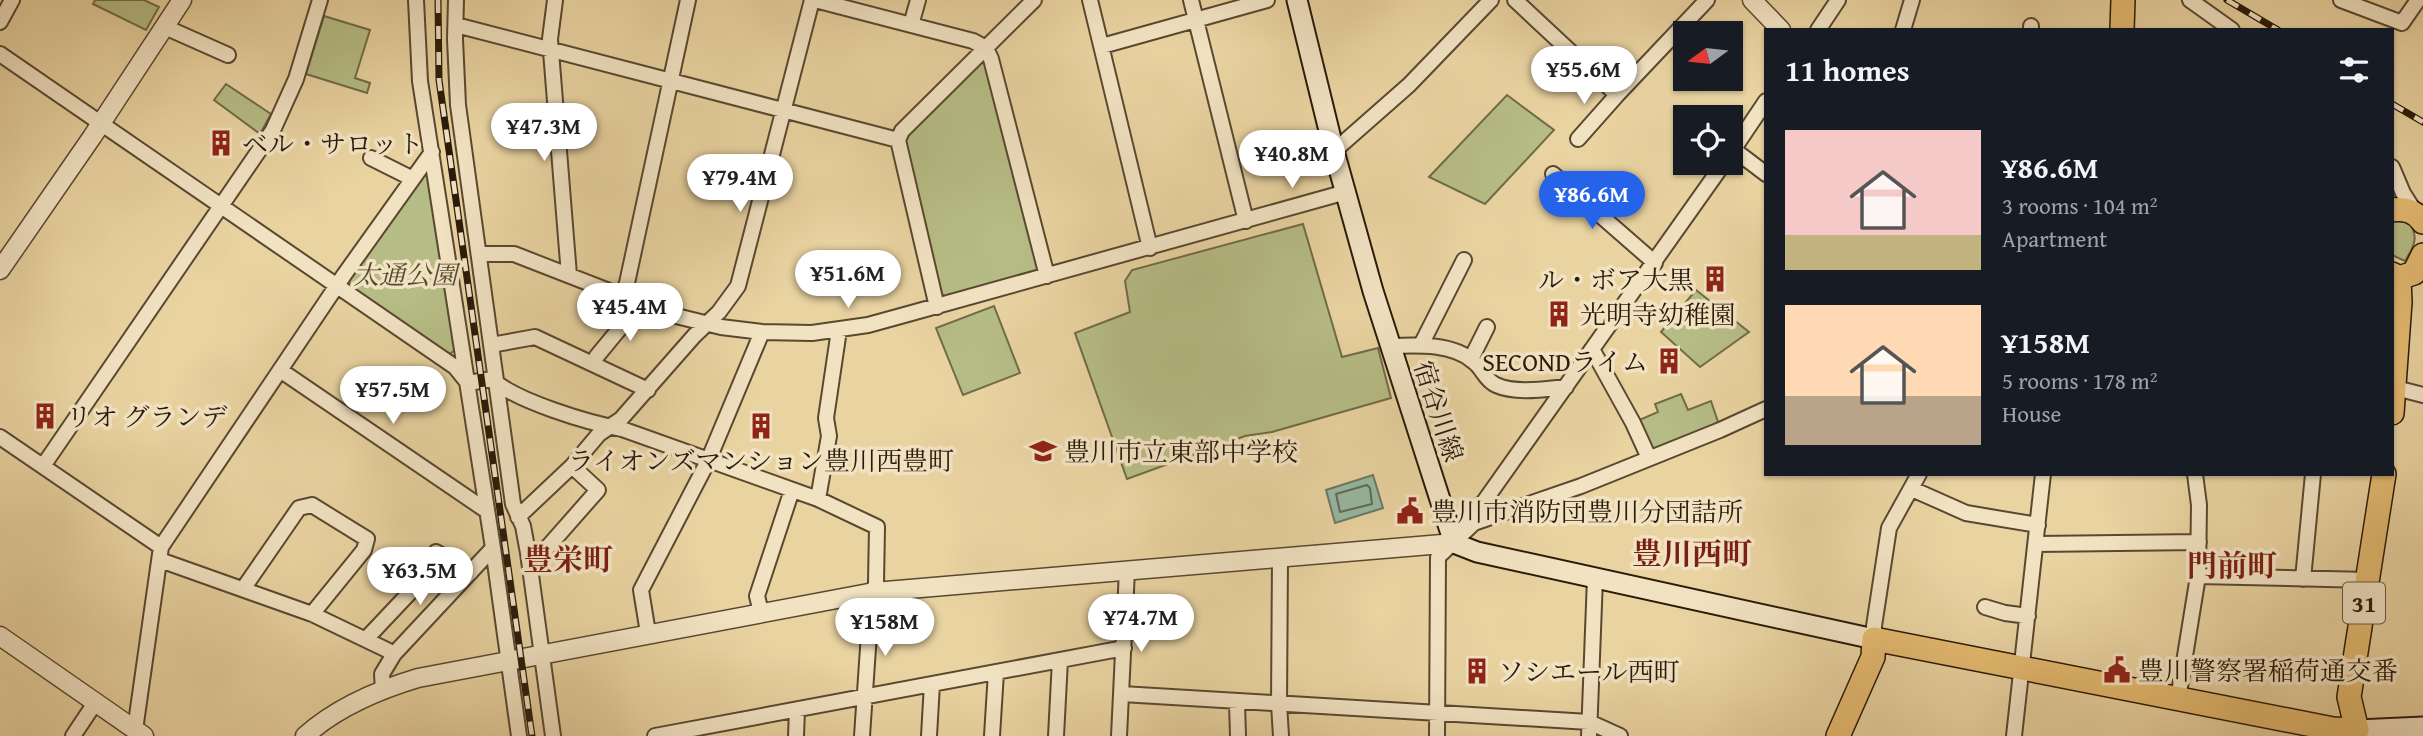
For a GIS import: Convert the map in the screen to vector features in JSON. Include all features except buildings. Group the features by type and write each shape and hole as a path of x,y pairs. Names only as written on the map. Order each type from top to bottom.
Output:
{"main road":[{"name":"宿谷川線","path":"1297,0 1373,291 1454,543"},
{"path":"2122,28 2123,0"},
{"path":"2396,204 2420,217"},
{"path":"2394,380 2410,271"},
{"name":"31","path":"2358,733 2348,697 2384,476"},
{"path":"1454,543 1477,552 1874,639 2333,729 2358,733 2423,727"},
{"path":"1838,736 1873,657 1874,639"}],"street":[{"path":"0,22 12,0"},
{"path":"0,270 182,0"},
{"path":"43,466 273,130 303,57 320,0"},
{"path":"416,0 420,81 493,548 519,736"},
{"path":"456,0 458,105 513,504 523,526 528,553 554,736"},
{"path":"555,0 550,50 569,275"},
{"path":"622,296 688,0"},
{"path":"519,517 572,466 600,434 611,427 648,390 733,294 742,277 814,0 973,41 986,48 992,59 1047,276"},
{"path":"911,25 918,0"},
{"path":"937,307 898,140 902,131 1034,0"},
{"path":"1090,0 1150,248"},
{"path":"1191,0 1246,221"},
{"path":"1102,46 1267,0"},
{"path":"1335,151 1409,85 1491,0"},
{"path":"1516,0 1616,95"},
{"path":"1578,139 1707,0"},
{"path":"1752,0 1779,28"},
{"path":"1819,28 1838,0"},
{"path":"1904,28 1912,0"},
{"path":"2190,0 2229,28"},
{"path":"2340,0 2402,23 2418,0"},
{"path":"456,25 898,140"},
{"path":"165,27 228,55"},
{"path":"0,54 455,367 468,383"},
{"path":"1743,135 1764,104"},
{"path":"0,636 139,733 160,554 280,370 411,178 432,152"},
{"path":"371,158 411,178"},
{"path":"1743,158 1764,173"},
{"path":"1553,174 1654,263"},
{"path":"1454,543 1716,175"},
{"path":"2394,186 2396,204"},
{"path":"480,254 514,254 640,303 706,324 762,332 812,333 839,330 937,307 1346,192"},
{"path":"1422,345 1464,260"},
{"path":"593,364 640,303"},
{"path":"1471,359 1487,327"},
{"path":"818,499 829,436 826,418 839,330"},
{"path":"648,633 641,590 708,461 762,332"},
{"path":"491,345 535,337 648,390"},
{"path":"1391,346 1422,345 1471,359 1489,381 1507,388 1566,387"},
{"path":"1592,349 1649,458"},
{"path":"280,370 486,511"},
{"path":"468,383 492,380 507,392 818,499 877,527 876,583 871,604 862,736"},
{"path":"2394,387 2423,395"},
{"path":"1437,736 1438,557 1474,523 1547,499 1764,410"},
{"path":"0,437 160,554 312,614 394,654"},
{"path":"528,553 546,549 598,490 572,466"},
{"path":"1874,639 1889,528 1918,476"},
{"path":"2014,736 2043,476"},
{"path":"2178,699 2198,576 2199,505 2195,476"},
{"path":"2303,579 2313,476"},
{"path":"1912,489 1966,513 2038,525"},
{"path":"761,612 757,596 792,490"},
{"path":"243,589 299,508 312,505 367,539 365,550 312,614"},
{"path":"2037,544 2199,542"},
{"path":"310,735 351,705 383,689 418,678 874,592 1454,543"},
{"path":"383,689 382,674 394,654 493,548"},
{"path":"366,639 416,586 436,551 471,572"},
{"path":"1280,556 1281,736"},
{"path":"1119,736 1126,570"},
{"path":"2198,576 2368,579"},
{"path":"1589,729 1595,578"},
{"path":"1985,607 2028,616"},
{"path":"659,736 728,729 797,709 1124,648"},
{"path":"1056,736 1060,660"},
{"path":"992,736 996,672"},
{"path":"929,736 932,684"},
{"path":"1122,694 1437,714 1589,729 1620,736"},
{"path":"73,736 95,703"},
{"path":"1237,703 1238,736"},
{"path":"796,736 797,709"}],"green space":[{"path":"95,0 144,0 159,7 146,30 93,4"},
{"path":"324,16 370,30 355,78 370,83 367,93 306,74"},
{"path":"979,62 987,62 1039,266 1035,272 945,296 940,293 903,144 906,135"},
{"path":"226,84 271,114 260,134 214,100"},
{"path":"1507,95 1554,130 1485,204 1429,177"},
{"name":"太通公園","path":"422,176 432,176 459,348 449,354 351,288 349,281"},
{"path":"2394,221 2409,223 2414,233 2413,247 2405,261 2394,256"},
{"path":"1303,224 1342,357 1378,348 1391,398 1272,432 1245,436 1127,479 1075,333 1130,312 1125,281 1132,270"},
{"path":"1696,290 1749,332 1700,367 1661,332"},
{"path":"994,306 1020,373 963,395 936,328"},
{"path":"1681,394 1688,410 1711,401 1719,425 1653,450 1637,421 1658,412 1655,404"}],"water":[{"path":"1373,475 1383,508 1335,523 1326,490"}],"railway":[{"path":"438,0 439,80 532,736"},
{"path":"2227,0 2275,28"},
{"path":"2394,105 2423,122"}],"place":[{"name":"ベル・サロット","path":"221,143"},
{"name":"ル・ボア大黒","path":"1715,279"},
{"name":"光明寺幼稚園","path":"1559,314"},
{"name":"SECONDライム","path":"1669,361"},
{"name":"リオ グランデ","path":"45,416"},
{"name":"ライオンズマンション豊川西豊町","path":"761,426"},
{"name":"豊川市立東部中学校","path":"1043,451"},
{"name":"豊川市消防団豊川分団詰所","path":"1410,511"},
{"name":"豊川警察署稲荷通交番","path":"2117,670"},
{"name":"ソシエール西町","path":"1477,671"}],"district":[{"name":"豊川西町","path":"1692,553"},
{"name":"豊栄町","path":"568,559"},
{"name":"門前町","path":"2232,565"}]}
